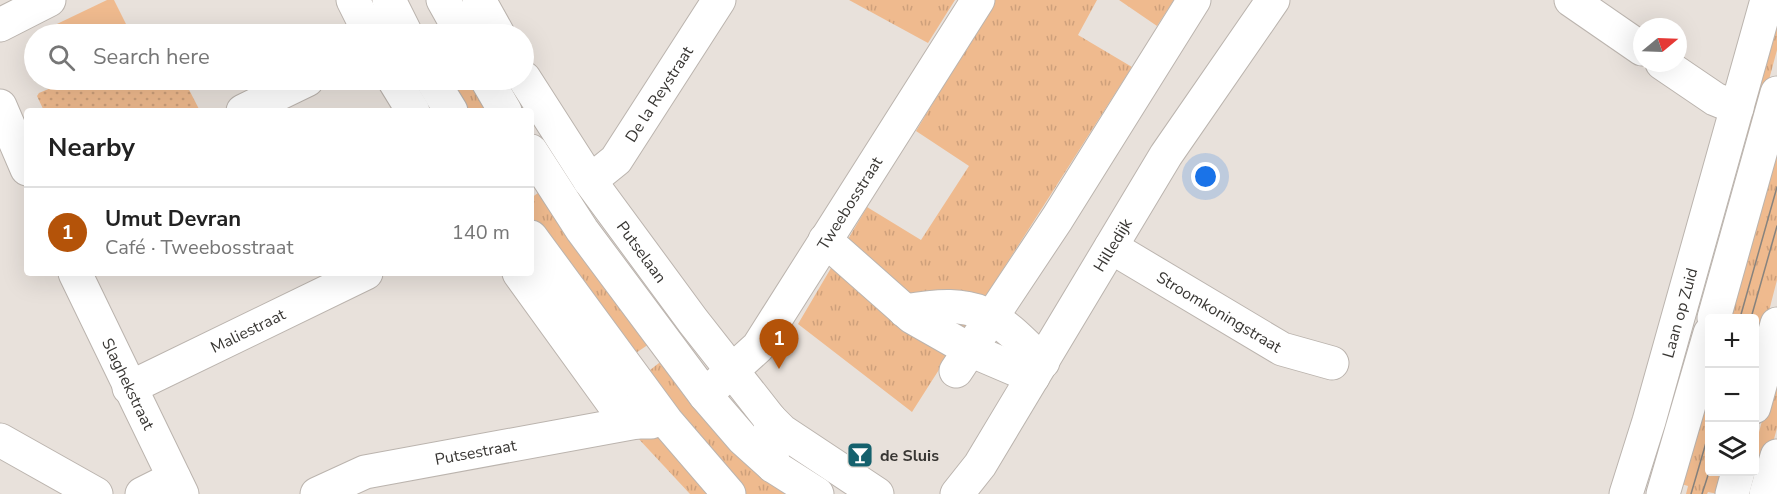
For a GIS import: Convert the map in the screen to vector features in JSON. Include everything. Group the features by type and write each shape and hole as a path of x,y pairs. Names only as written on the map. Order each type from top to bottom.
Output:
{"street":[{"path":"0,25 49,0"},
{"path":"353,0 364,24"},
{"path":"389,0 401,24"},
{"path":"443,0 456,24"},
{"name":"De la Reystraat","path":"590,181 616,160 719,0"},
{"name":"Tweebosstraat","path":"705,395 758,347 978,0"},
{"path":"963,360 1057,219 1194,0"},
{"name":"Hilledijk","path":"957,494 980,465 1166,155 1273,0"},
{"path":"1571,0 1633,43"},
{"name":"Laan op Zuid","path":"1626,494 1649,421 1767,0"},
{"path":"484,2 494,24"},
{"path":"1675,72 1715,99 1734,119 1757,165"},
{"path":"249,108 286,90"},
{"path":"400,90 410,108"},
{"path":"438,90 449,108"},
{"path":"493,90 503,108"},
{"name":"Putselaan","path":"532,90 590,181 732,372 770,419 782,431 869,489"},
{"name":"Laan op Zuid","path":"1715,314 1777,93"},
{"path":"0,106 24,162"},
{"path":"534,156 582,230 705,395 743,440 773,466 817,494"},
{"path":"825,240 963,360 1038,369"},
{"path":"534,242 652,422 729,494"},
{"name":"Stroomkoningstraat","path":"1111,247 1282,350 1332,363"},
{"name":"Slaghekstraat","path":"76,276 178,486"},
{"name":"Maliestraat","path":"129,388 360,276"},
{"path":"521,276 618,410 652,422"},
{"path":"905,311 949,304 993,316 1008,327 1038,369"},
{"path":"1759,392 1777,324"},
{"name":"Laan op Zuid","path":"1663,494 1705,350"},
{"path":"770,419 773,466"},
{"name":"Putsestraat","path":"317,494 365,472 652,422"},
{"path":"0,440 96,494"},
{"path":"1769,493 1777,456"},
{"path":"1732,494 1737,476"},
{"path":"141,494 178,486"}],"green space":[{"path":"107,0 114,0 126,24 57,24"},
{"path":"849,0 955,0 928,43"},
{"path":"995,0 1097,0 1078,35 1132,67 912,412 798,324 867,207 921,240 969,166 916,131"},
{"path":"1119,0 1174,0 1157,26"},
{"path":"1777,0 1777,50 1752,143 1739,122"},
{"path":"46,90 189,90 198,108 43,108 37,96"},
{"path":"450,90 482,90 493,108 460,108"},
{"path":"1777,133 1777,280 1759,350 1759,314 1726,314"},
{"path":"545,188 655,340 627,359 534,228 534,196"},
{"path":"668,356 794,494 739,494 641,377"},
{"path":"1777,365 1777,428 1759,494 1743,494 1747,476 1759,476 1759,432"},
{"path":"1705,388 1705,476 1725,476 1718,494 1708,492 1707,494 1686,494 1688,486 1678,483"},
{"path":"664,433 719,494 690,494 636,436"}],"tram line":[{"path":"1741,314 1777,187"},
{"path":"1752,314 1777,226"},
{"path":"1691,494 1705,446"},
{"path":"1702,494 1708,476"}],"place":[{"name":"Umut Devran","path":"779,369"},
{"name":"de Sluis","path":"860,455"}]}
